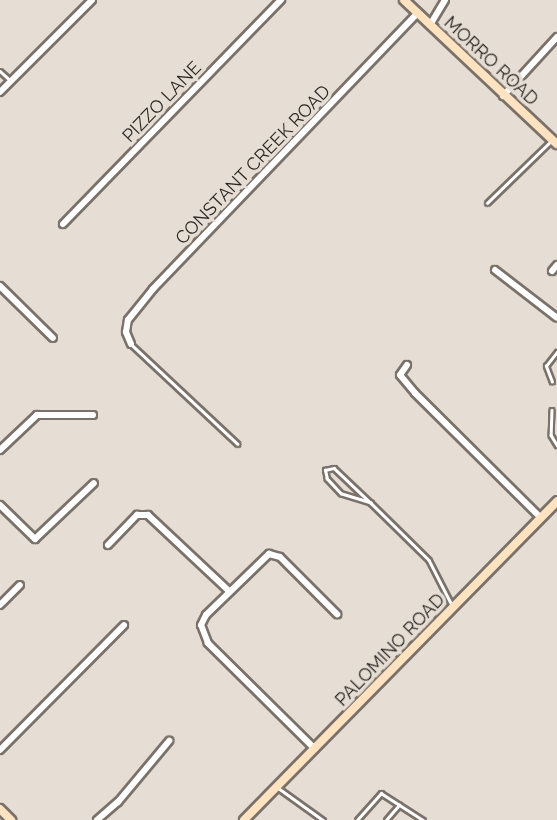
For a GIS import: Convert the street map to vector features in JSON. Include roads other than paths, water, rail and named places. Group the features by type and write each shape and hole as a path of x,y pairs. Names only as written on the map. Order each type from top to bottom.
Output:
{"street":[{"path":"0,92 92,0"},
{"name":"PIZZO LANE","path":"63,223 281,0"},
{"name":"MORRO ROAD","path":"404,0 503,96 555,142"},
{"path":"430,25 445,0"},
{"name":"CONSTANT CREEK ROAD","path":"131,344 126,332 128,320 152,289 418,13"},
{"path":"503,96 557,37"},
{"path":"495,270 557,318"},
{"path":"0,286 53,338"},
{"path":"407,365 400,374 415,393 541,518"},
{"path":"0,450 37,415 93,415"},
{"path":"0,505 35,539 94,483"},
{"name":"PALOMINO ROAD","path":"244,820 557,501"},
{"path":"108,545 137,516 145,514 229,591"},
{"path":"315,749 208,643 201,625 205,615 264,556 273,554 337,614"},
{"path":"0,605 20,585"},
{"path":"0,750 124,625"},
{"path":"97,820 118,802 169,741"},
{"path":"0,809 11,820"}],"lane":[{"path":"0,71 11,81"},
{"path":"487,203 555,142"},
{"path":"131,344 238,444"},
{"path":"552,382 546,366 557,352"},
{"path":"552,410 551,435 557,445"},
{"path":"371,503 341,494 327,479 325,470 334,468 371,503 429,560 453,608"},
{"path":"277,787 323,820"},
{"path":"357,820 381,793 416,818 423,820"},
{"path":"386,820 399,805"}]}
